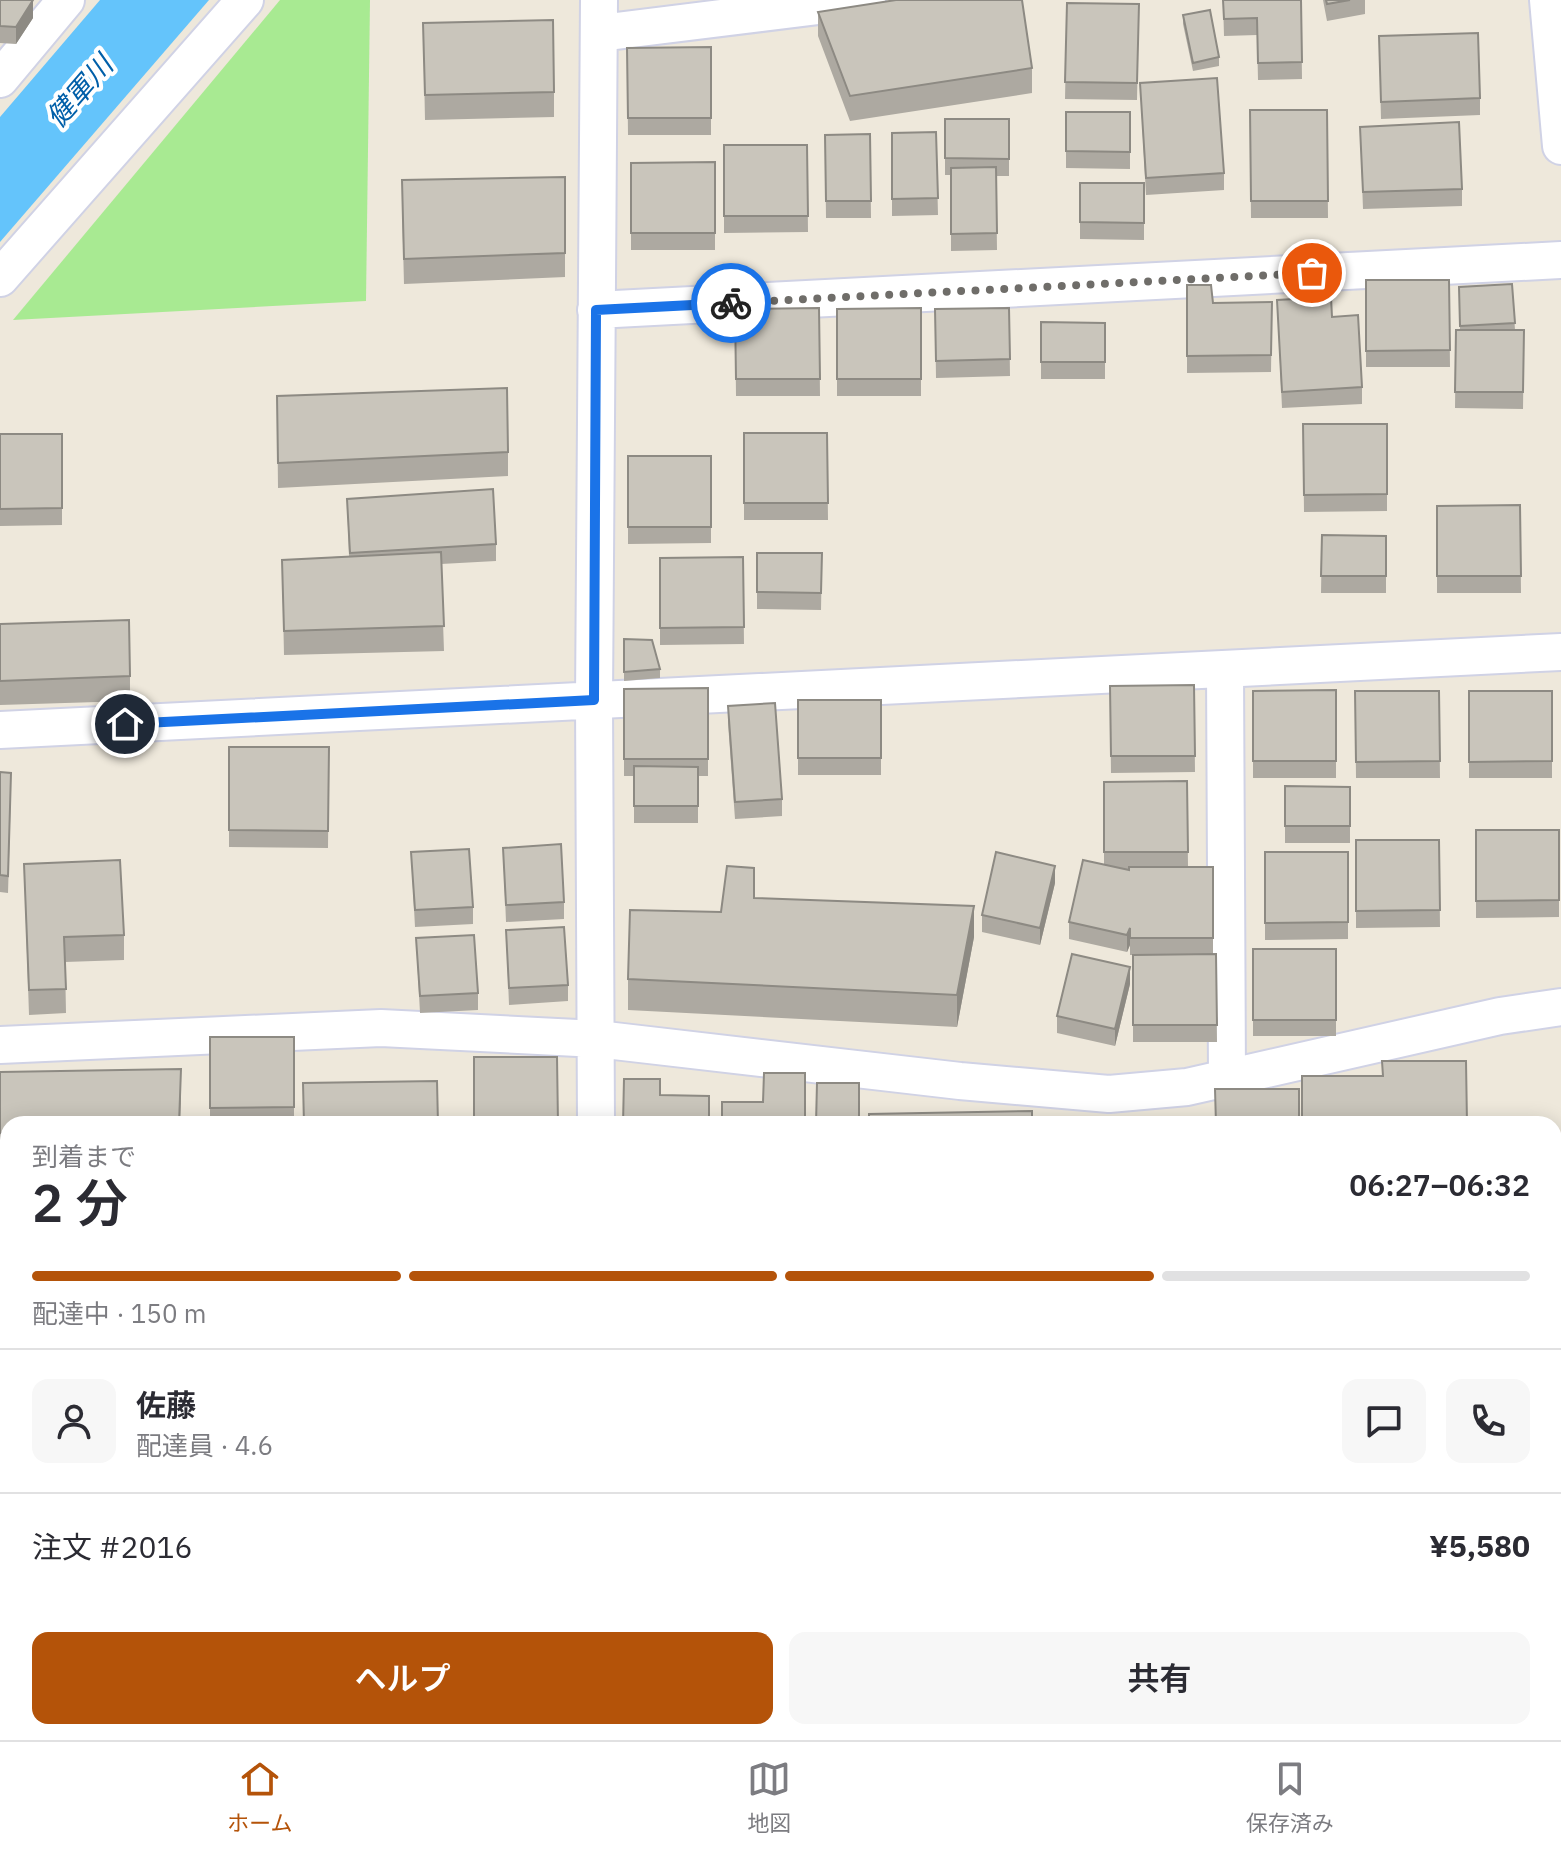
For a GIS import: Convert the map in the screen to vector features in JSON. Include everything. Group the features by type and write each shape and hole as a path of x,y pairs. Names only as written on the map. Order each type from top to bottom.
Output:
{"street":[{"path":"0,79 66,0"},
{"path":"0,278 245,0"},
{"path":"1548,0 1561,146"},
{"path":"596,1116 594,700 600,16 849,1"},
{"path":"596,310 1561,260"},
{"path":"0,730 1561,652"},
{"path":"1225,669 1227,1078"},
{"path":"0,1045 381,1028 597,1039 960,1081 1109,1094 1187,1087 1500,1016 1561,1007"}],"green space":[{"path":"280,0 370,0 366,301 13,320"}],"water":[{"name":"健軍川","path":"100,0 209,0 0,242 0,117"}],"building":[{"path":"0,0 33,0 16,27 0,26"},
{"path":"896,0 1022,0 1032,68 850,96 818,12"},
{"path":"1223,0 1301,0 1302,62 1258,63 1257,18 1224,19"},
{"path":"1326,0 1350,0 1327,4"},
{"path":"1067,3 1139,4 1137,83 1065,82"},
{"path":"1210,10 1219,57 1193,63 1183,15"},
{"path":"553,20 554,92 425,95 423,23"},
{"path":"1478,33 1480,98 1381,102 1379,36"},
{"path":"711,47 711,118 628,118 627,48"},
{"path":"1217,78 1224,173 1146,178 1140,83"},
{"path":"1250,110 1327,110 1328,201 1251,201"},
{"path":"1066,112 1130,112 1130,152 1066,151"},
{"path":"945,119 1009,119 1009,159 945,158"},
{"path":"1459,122 1462,189 1363,192 1360,127"},
{"path":"936,132 938,198 892,199 892,133"},
{"path":"870,134 871,201 826,201 825,135"},
{"path":"724,145 807,145 808,216 724,216"},
{"path":"715,162 715,233 631,233 631,163"},
{"path":"996,167 997,233 951,234 951,168"},
{"path":"565,177 565,253 404,259 402,180"},
{"path":"1080,183 1144,183 1144,223 1080,222"},
{"path":"1366,280 1449,280 1450,350 1366,351"},
{"path":"1512,284 1515,323 1460,326 1459,287"},
{"path":"1187,285 1211,285 1213,303 1272,302 1271,355 1187,356"},
{"path":"1331,297 1332,317 1358,315 1362,387 1282,392 1277,300"},
{"path":"819,308 820,379 736,379 735,309"},
{"path":"921,308 921,379 837,379 837,309"},
{"path":"1009,308 1010,359 936,361 935,309"},
{"path":"1041,322 1105,323 1105,362 1041,362"},
{"path":"1456,330 1524,330 1523,392 1455,392"},
{"path":"507,388 508,452 278,463 277,396"},
{"path":"1303,424 1387,424 1387,494 1304,495"},
{"path":"744,433 827,433 828,503 744,503"},
{"path":"0,434 62,434 62,508 0,509"},
{"path":"628,456 711,456 711,527 628,527"},
{"path":"493,489 496,544 350,553 347,499"},
{"path":"1520,505 1521,576 1437,576 1437,506"},
{"path":"1322,535 1386,536 1386,576 1321,576"},
{"path":"441,552 444,626 284,631 282,560"},
{"path":"757,553 822,553 821,593 757,592"},
{"path":"743,557 744,627 660,628 660,558"},
{"path":"129,620 130,676 0,681 0,624"},
{"path":"624,639 652,640 660,669 624,672"},
{"path":"1194,685 1195,756 1111,756 1110,686"},
{"path":"708,688 708,759 624,759 624,689"},
{"path":"1336,690 1336,761 1253,761 1253,691"},
{"path":"1355,691 1439,691 1440,761 1356,762"},
{"path":"1469,691 1552,691 1552,761 1469,762"},
{"path":"798,700 881,700 881,758 798,758"},
{"path":"775,703 782,799 735,802 728,706"},
{"path":"229,747 329,747 328,831 229,830"},
{"path":"634,766 698,767 698,806 634,806"},
{"path":"0,772 11,773 8,876 0,875"},
{"path":"1187,781 1188,852 1104,852 1104,782"},
{"path":"1285,786 1350,787 1350,826 1285,826"},
{"path":"1476,830 1559,830 1559,900 1476,901"},
{"path":"1356,840 1439,840 1440,910 1356,911"},
{"path":"561,844 564,902 506,905 503,848"},
{"path":"469,849 473,907 415,910 411,852"},
{"path":"996,852 1055,866 1040,928 982,915"},
{"path":"1265,852 1348,852 1348,922 1265,923"},
{"path":"120,860 124,935 64,937 66,989 29,990 24,864"},
{"path":"1083,860 1129,870 1129,867 1213,867 1213,938 1130,938 1130,928 1127,935 1069,922"},
{"path":"727,866 754,868 754,898 974,906 957,995 628,979 630,910 721,912"},
{"path":"564,927 568,985 509,988 506,930"},
{"path":"474,935 478,993 420,996 416,938"},
{"path":"1253,949 1336,949 1336,1020 1253,1020"},
{"path":"1072,954 1130,967 1115,1029 1057,1016"},
{"path":"1216,954 1217,1025 1133,1025 1133,955"},
{"path":"210,1037 294,1037 294,1107 210,1108"},
{"path":"474,1057 557,1057 558,1116 474,1116"},
{"path":"1382,1061 1466,1061 1467,1116 1302,1116 1302,1076 1383,1076"},
{"path":"181,1069 179,1116 0,1116 0,1072"},
{"path":"764,1073 805,1073 805,1116 722,1116 722,1102 763,1102"},
{"path":"624,1079 660,1079 660,1095 709,1096 709,1116 623,1116"},
{"path":"437,1081 438,1116 304,1116 303,1083"},
{"path":"817,1083 859,1083 859,1116 816,1116"},
{"path":"1215,1089 1299,1089 1299,1116 1216,1116"},
{"path":"1032,1111 1032,1116 869,1114"}],"way so far":[{"path":"731,303 1312,273"}],"route":[{"path":"125,724 594,700 596,310 731,303"}]}
